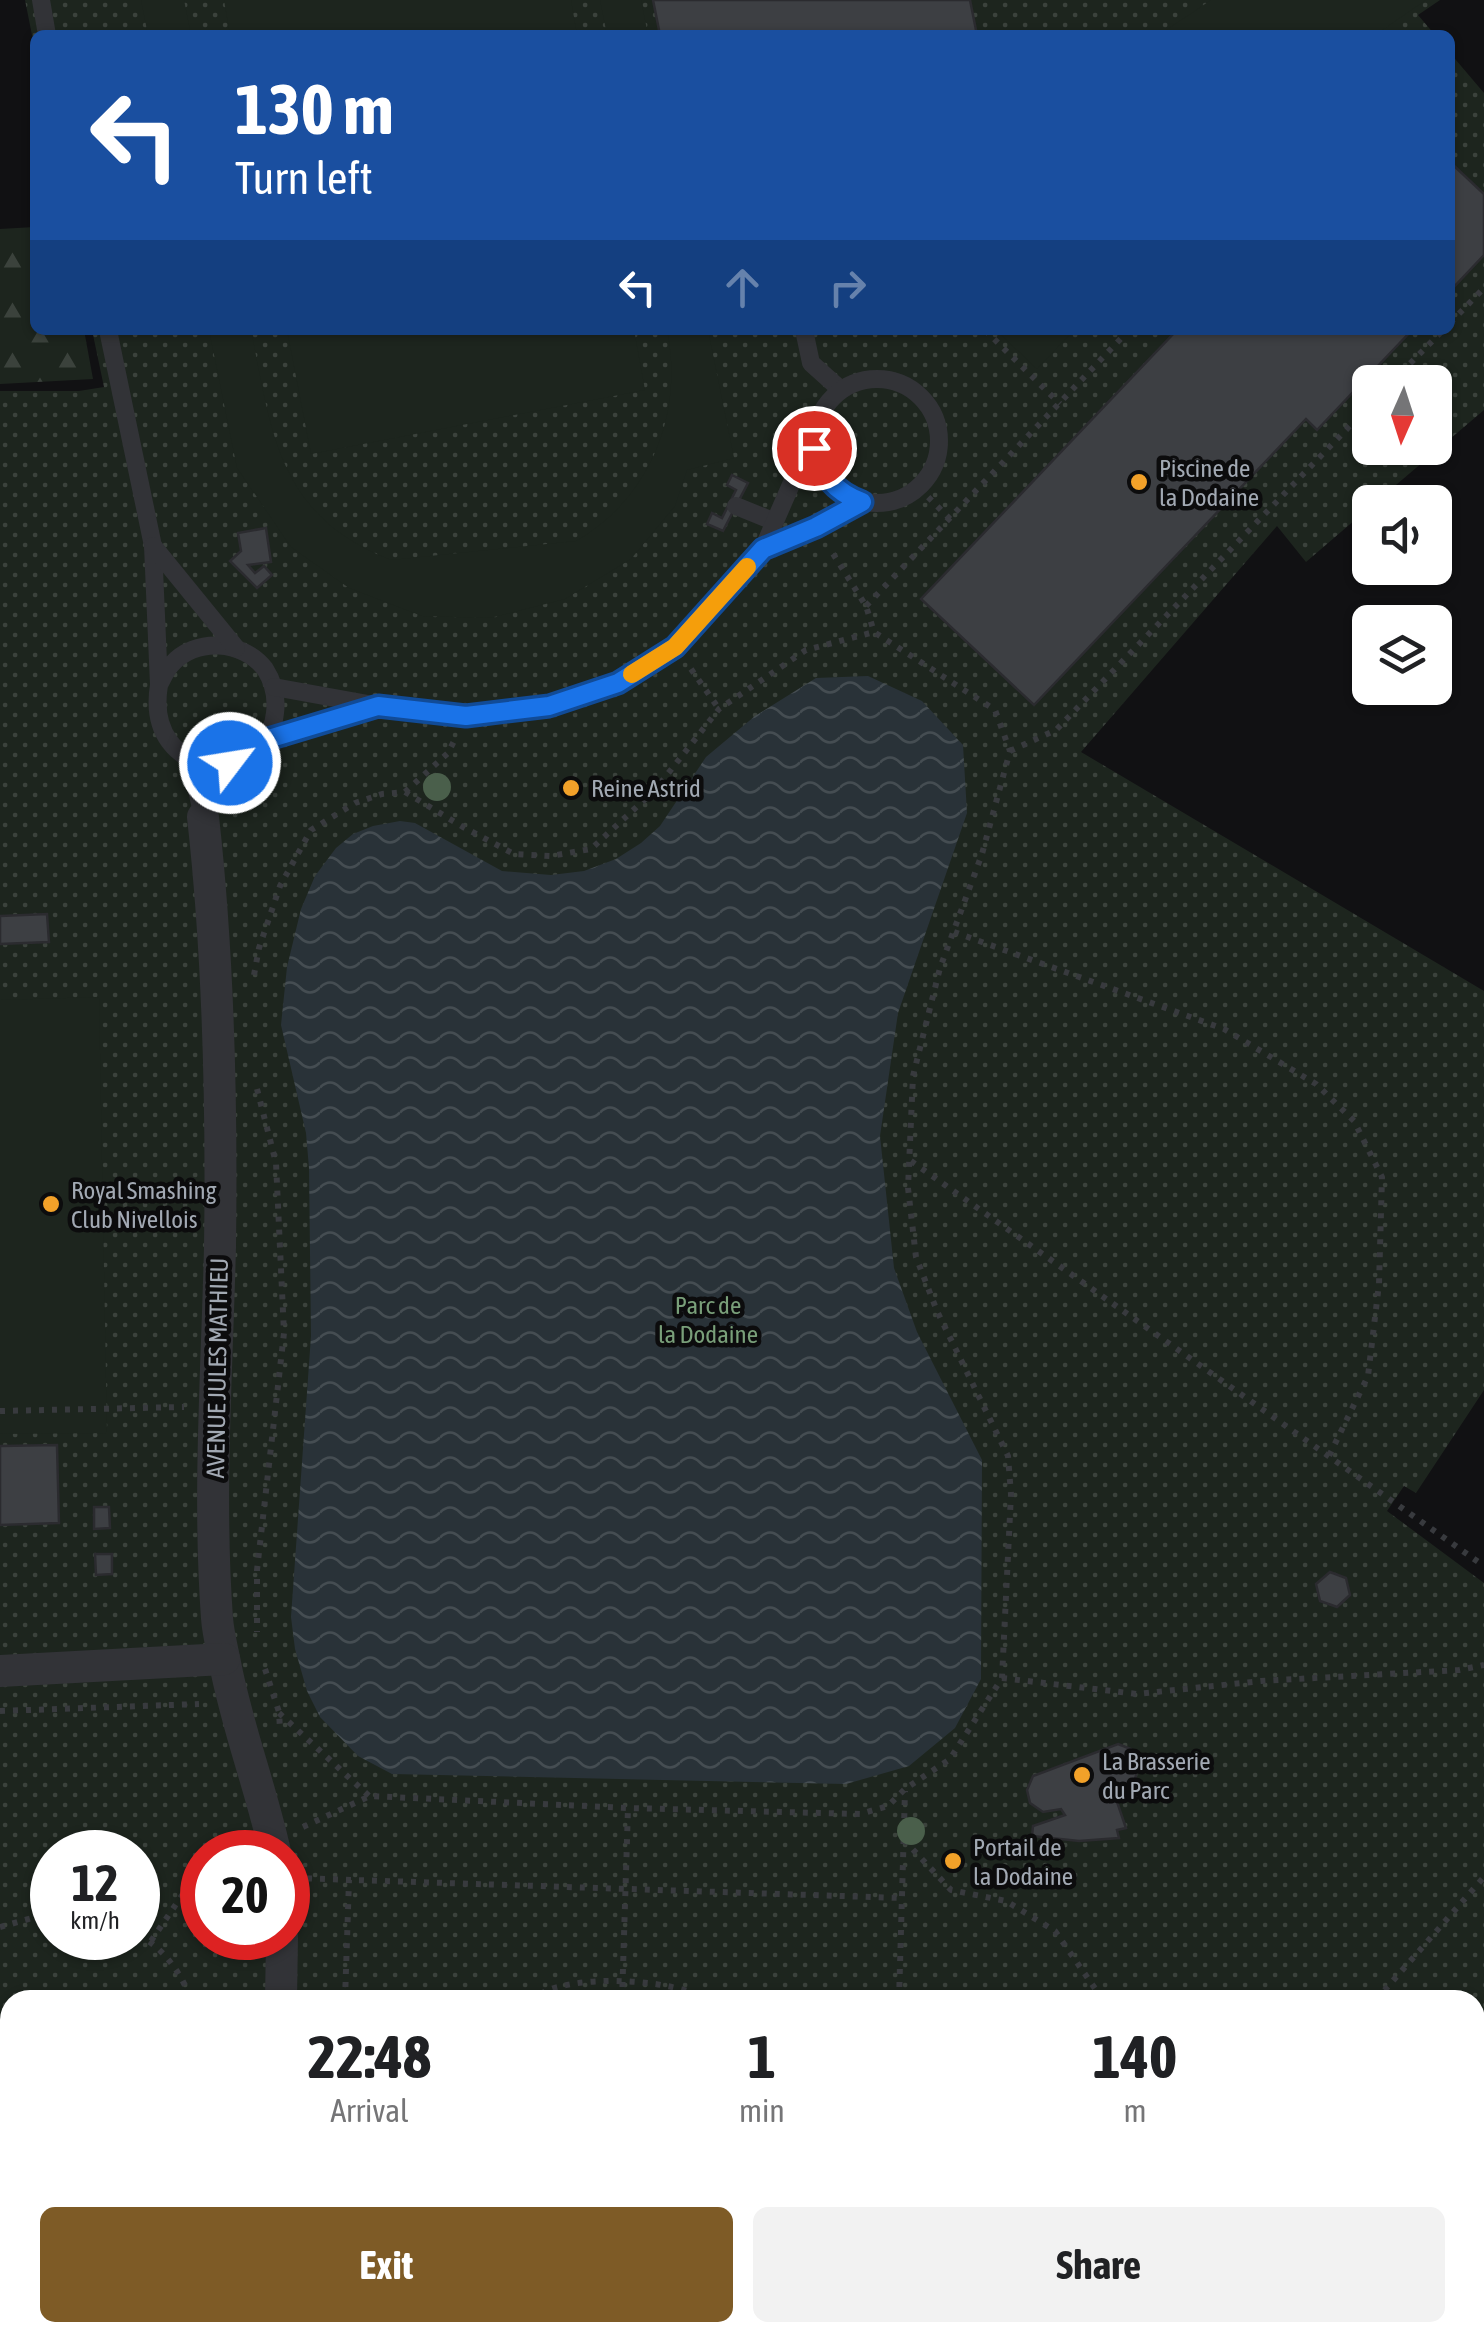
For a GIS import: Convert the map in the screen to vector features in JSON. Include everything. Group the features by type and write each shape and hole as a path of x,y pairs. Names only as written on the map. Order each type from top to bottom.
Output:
{"street":[{"name":"AVENUE JULES MATHIEU","path":"203,817 220,1046 213,1517 217,1622 232,1702 266,1810 277,1830"},
{"path":"0,1671 224,1659"},
{"path":"281,1990 282,1960"}],"lane":[{"path":"40,0 46,30"},
{"path":"109,335 153,546 159,685 156,705 163,734 190,759 230,763 250,755 265,740 274,722 274,687 264,668 236,648 214,644 187,652 171,664 159,685"},
{"path":"805,335 810,363 841,390"},
{"path":"274,687 378,706 466,716 549,706 618,683 675,647 763,549 773,521 826,405 841,390 860,380 877,379 898,382 917,393 931,410 938,430 939,452 919,488 904,498 884,503 862,502 832,486 820,469 814,448 816,427"},
{"path":"728,502 773,521"},
{"path":"763,549 862,502"},
{"path":"153,546 236,648"},
{"path":"265,740 378,706"},
{"path":"190,759 203,817"},
{"path":"203,817 230,763"}],"path":[{"path":"1455,318 1484,288"},
{"path":"989,335 1060,404"},
{"path":"866,606 1125,335"},
{"path":"1409,365 1438,335"},
{"path":"1010,751 1056,730 1352,424"},
{"path":"919,488 950,520"},
{"path":"306,1830 370,1796 860,1814 888,1806 950,1759 1002,1678 1011,1494 1008,1456 937,1312 916,1257 910,1214 910,1161 913,1076 940,968 982,854 1010,751 994,710 874,632 866,606 816,527"},
{"path":"252,982 280,886 311,830 355,803 405,792 514,854 551,856 591,849 654,790 719,709 806,650 874,632"},
{"path":"675,647 719,709"},
{"path":"405,792 448,753 466,716"},
{"path":"954,932 1224,1029 1316,1084 1354,1121 1382,1176 1379,1284 1368,1376 1329,1456"},
{"path":"256,1088 276,1163 284,1333 257,1570 257,1642"},
{"path":"910,1161 1484,1566"},
{"path":"0,1411 216,1406"},
{"path":"262,1660 281,1732"},
{"path":"1002,1678 1138,1694 1261,1680 1459,1670 1484,1665"},
{"path":"0,1711 232,1702"},
{"path":"278,1712 370,1796"},
{"path":"899,1990 906,1789"},
{"path":"622,1990 628,1808"},
{"path":"904,1840 951,1890 1006,1901 1055,1931 1096,1990"},
{"path":"1385,1990 1484,1877"},
{"path":"310,1879 902,1898"},
{"path":"345,1990 349,1880"},
{"path":"160,1929 180,1899"},
{"path":"0,1927 30,1919"},
{"path":"160,1950 184,1979 187,1990"},
{"path":"550,1990 623,1979 681,1990"}],"green space":[{"path":"25,0 1440,0 1418,15 1431,30 31,30"},
{"path":"141,0 184,0 190,30 147,30"},
{"path":"224,0 571,0 576,30 229,30"},
{"path":"600,0 641,0 647,30 606,30"},
{"path":"1211,0 1426,0 1382,30 1166,30"},
{"name":"Parc de la Dodaine","path":"1455,59 1484,93 1484,410 1452,437 1452,365 1352,365 1352,465 1419,465 1396,485 1352,485 1352,522 1306,562 1277,526 1081,752 1484,991 1484,1390 1416,1493 1404,1486 1387,1511 1484,1583 1484,1990 0,1990 0,391 79,391 104,387 93,335 1455,335"},
{"path":"30,227 30,335 85,335 93,379 0,384 0,229"},
{"path":"210,335 252,335 266,404 286,468 324,520 353,542 391,560 576,541 602,523 624,502 656,450 671,392 668,335 709,335 734,458 687,470 675,506 631,559 565,599 490,618 422,616 349,588 291,547 237,468"},
{"path":"288,335 635,335 645,390 311,454"},
{"path":"1001,335 1069,335 1037,369"},
{"name":"Royal Smashing Club Nivellois","path":"99,997 107,1433 0,1434 0,1000"}],"water":[{"path":"868,676 922,701 963,745 967,813 898,1013 880,1136 894,1268 917,1332 982,1460 981,1679 955,1728 909,1766 846,1784 392,1774 358,1756 320,1717 307,1691 291,1617 311,1336 309,1168 306,1133 281,1025 287,967 301,909 315,876 336,848 353,834 400,821 415,823 502,871 551,875 584,871 616,859 660,826 706,757 755,716 816,678"}],"building":[{"path":"653,0 970,0 976,30 659,30"},
{"path":"1455,167 1484,194 1484,255 1455,286"},
{"name":"Piscine de la Dodaine","path":"1172,335 1407,335 1379,365 1352,365 1352,393 1317,430 1306,419 1034,705 921,599"},
{"path":"732,475 748,483 723,531 707,524 712,513 722,518 736,490 727,485"},
{"path":"266,528 271,562 248,565 255,573 264,566 272,575 257,588 230,561 241,551 238,533"},
{"path":"47,914 49,942 0,944 0,916"},
{"path":"57,1445 59,1523 0,1525 0,1446"},
{"path":"94,1507 109,1507 110,1528 94,1529"},
{"path":"95,1554 112,1554 112,1574 96,1575"},
{"path":"1330,1572 1346,1578 1350,1595 1337,1607 1320,1601 1316,1584"},
{"path":"1118,1744 1131,1749 1139,1764 1135,1779 1118,1787 1120,1795 1115,1796 1126,1828 1117,1830 1119,1838 1079,1841 1032,1836 1033,1826 1065,1815 1061,1809 1043,1812 1030,1803 1027,1790 1033,1776"}],"slow traffic":[{"path":"632,674 675,647 747,567"}],"place":[{"name":"Piscine de la Dodaine","path":"1139,482"},
{"name":"Reine Astrid","path":"571,788"},
{"name":"Royal Smashing Club Nivellois","path":"51,1204"},
{"name":"La Brasserie du Parc","path":"1082,1775"},
{"name":"Portail de la Dodaine","path":"953,1861"}],"route":[{"path":"230,763 250,755 265,740 378,706 466,716 549,706 618,683 675,647 763,549 862,502 832,486 820,469 814,448"}]}
